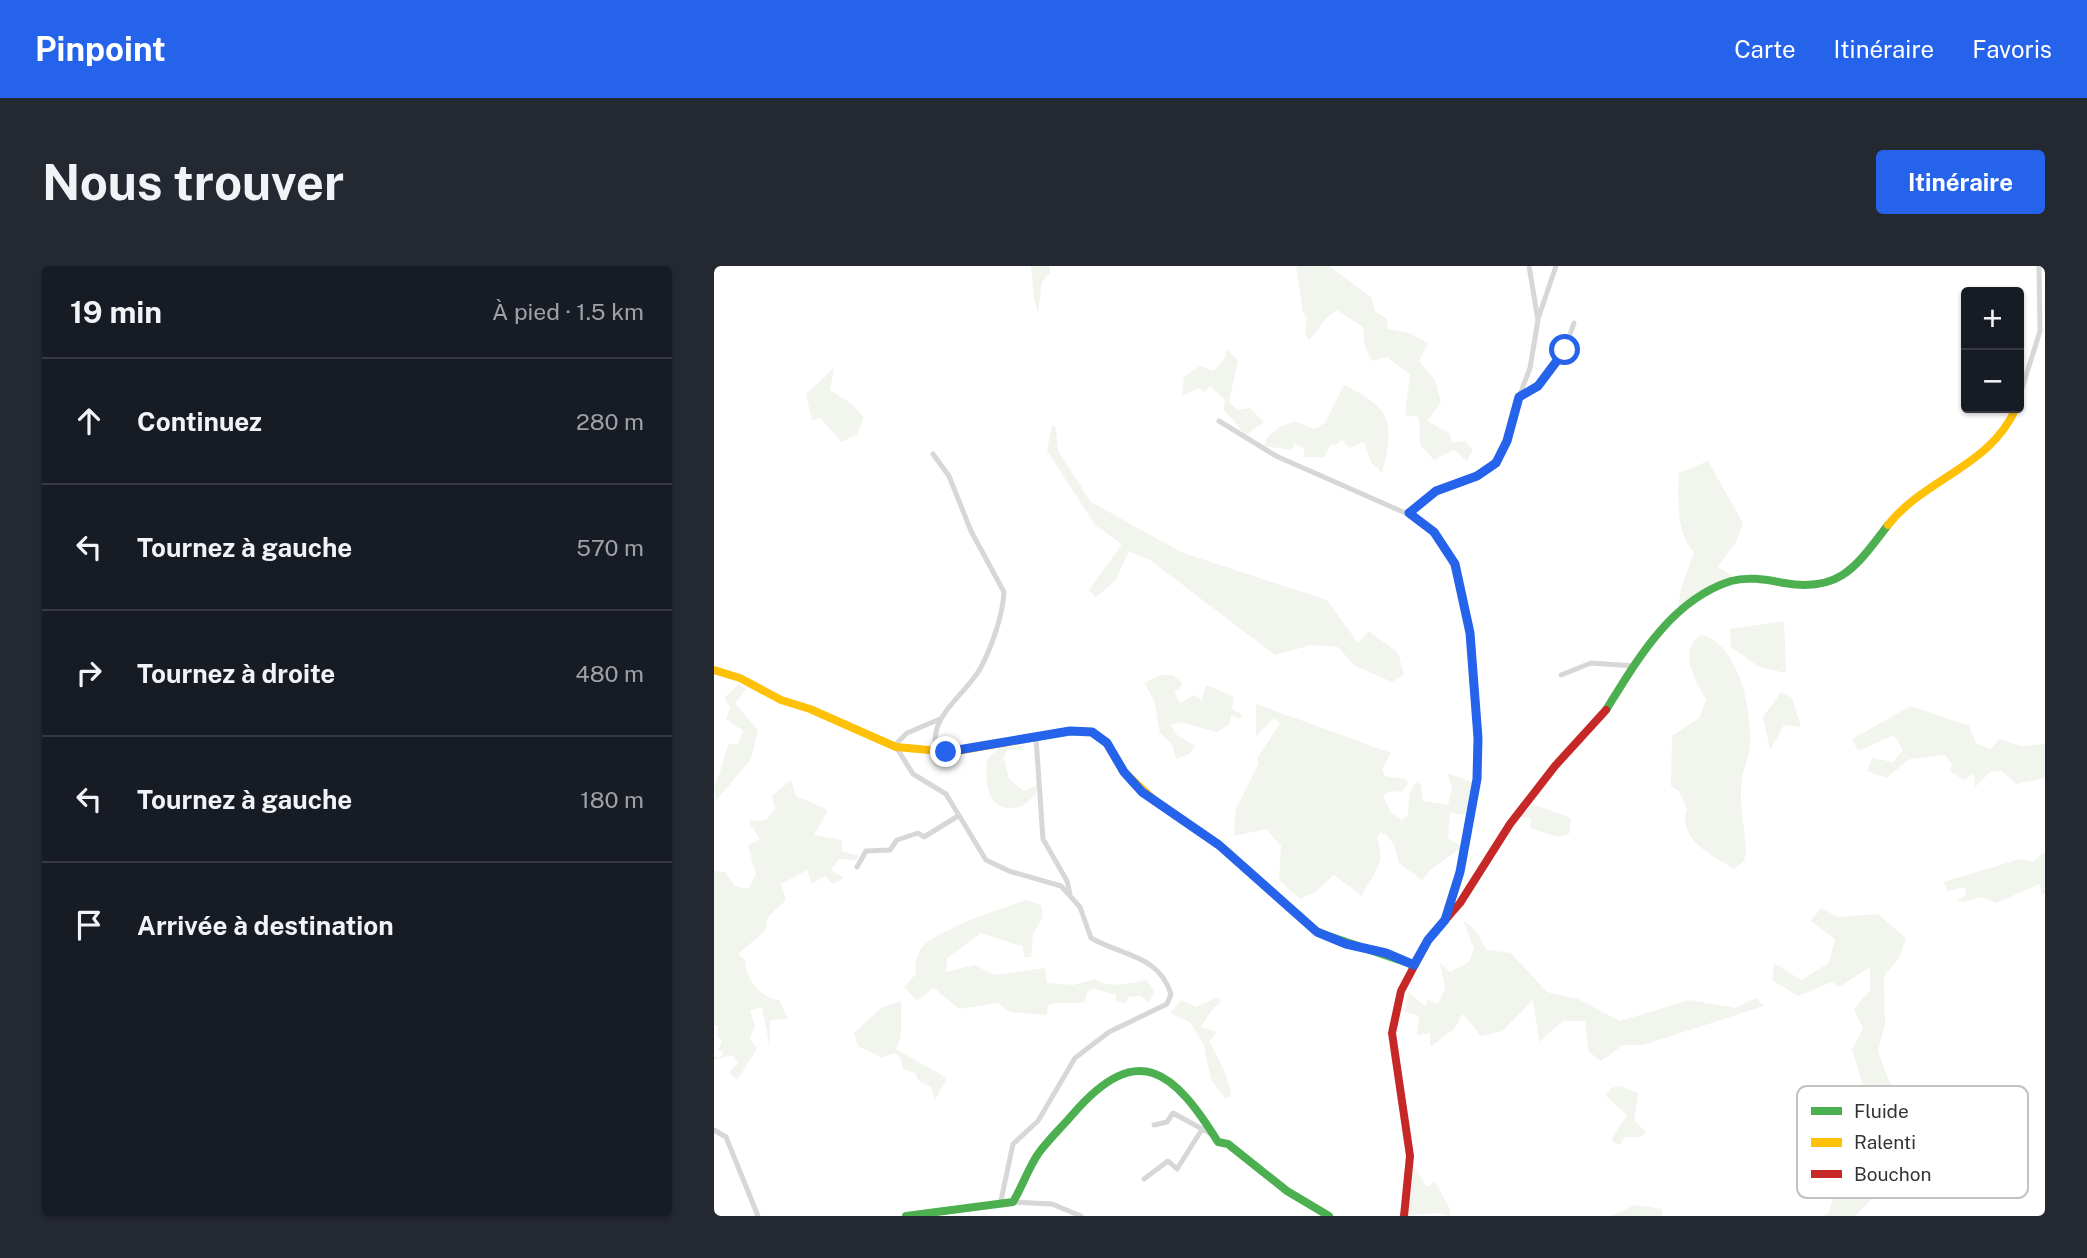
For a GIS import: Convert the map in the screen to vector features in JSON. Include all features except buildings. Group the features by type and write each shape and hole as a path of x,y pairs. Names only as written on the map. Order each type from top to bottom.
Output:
{"street":[{"path":"1529,266 1538,320"},
{"path":"1409,513 1436,491 1477,476 1496,463 1507,441 1530,368 1538,320 1556,266"},
{"path":"2024,382 2040,331 2039,266"},
{"path":"1519,397 1538,386 1555,366 1565,350 1574,323"},
{"path":"1404,1216 1410,1156 1392,1026 1395,1008 1428,940 1460,903 1510,824 1555,766 1606,710 1656,634 1725,583 1755,578 1821,585 1842,577 1905,505 1966,466 1999,440 2007,431 2013,413"},
{"path":"1219,421 1276,456 1409,513 1426,524 1449,551 1455,564 1472,653 1478,738 1477,779 1465,850 1445,920"},
{"path":"933,454 949,476 971,531 1004,592 981,668 940,719 935,737 936,752"},
{"path":"1560,675 1591,663 1634,666"},
{"path":"714,670 740,678 781,700 810,709 894,747 936,752 1082,730 1098,735 1107,743 1124,772 1142,792 1219,845 1317,932 1346,944 1386,953 1414,965"},
{"path":"894,747 906,733 940,719"},
{"path":"1036,738 1043,839 1067,881 1070,894"},
{"path":"894,747 913,774 946,794 986,860 1009,871 1055,883 1070,894 1080,907 1088,934 1098,942 1152,965 1165,980 1170,1002 1109,1032 1075,1058 1038,1121 1013,1144 1000,1205"},
{"path":"856,867 866,851 890,850 897,839 918,833 924,836 958,817"},
{"path":"1013,1202 1044,1145 1090,1091 1101,1082 1120,1074 1148,1070 1170,1079 1198,1109 1218,1142 1228,1144 1287,1191 1329,1216"},
{"path":"1154,1125 1167,1122 1173,1113 1214,1136"},
{"path":"714,1130 726,1137 758,1216"},
{"path":"1144,1179 1168,1161 1177,1169 1201,1131"},
{"path":"906,1216 1013,1202 1052,1204 1081,1216"},
{"path":"925,1212 935,1216"}],"shaded area":[{"path":"1031,266 1050,266 1050,273 1042,282 1038,313 1034,300"},
{"path":"1296,266 1329,266 1371,297 1375,311 1387,319 1388,329 1409,333 1428,343 1419,361 1435,380 1441,402 1427,421 1449,433 1452,443 1465,441 1473,450 1467,461 1454,450 1434,460 1420,445 1419,417 1405,415 1410,375 1387,357 1372,361 1365,347 1363,327 1337,310 1309,340 1305,333 1307,317 1303,312"},
{"path":"1226,349 1238,360 1229,402 1238,410 1250,408 1264,422 1246,435 1223,409 1225,400 1210,386 1205,392 1199,388 1182,396 1184,377 1200,366 1214,371 1225,357"},
{"path":"834,368 830,390 852,404 864,418 857,434 842,442 820,418 812,421 806,394"},
{"path":"1344,385 1372,402 1386,419 1389,430 1382,473 1371,462 1364,442 1349,448 1342,440 1336,445 1331,444 1324,457 1304,457 1304,448 1295,444 1291,450 1265,446 1266,439 1279,427 1295,421 1314,429 1325,423"},
{"path":"1052,425 1056,428 1058,451 1091,502 1183,553 1327,600 1358,643 1369,631 1398,653 1404,674 1392,682 1355,666 1338,647 1311,645 1275,655 1150,560 1129,551 1115,581 1096,597 1089,590 1122,544 1096,526 1047,451"},
{"path":"1708,461 1743,523 1736,542 1718,567 1732,576 1720,580 1677,613 1681,589 1694,552 1688,545 1681,526 1679,473"},
{"path":"1784,621 1786,673 1759,667 1731,647 1730,629"},
{"path":"1701,635 1715,641 1735,667 1747,702 1750,721 1749,753 1741,787 1746,850 1744,861 1734,869 1707,852 1692,838 1685,820 1687,809 1679,791 1671,786 1672,736 1699,718 1706,700 1693,675 1689,658 1690,649"},
{"path":"1160,675 1173,675 1182,683 1180,689 1174,692 1180,703 1194,695 1202,700 1206,685 1234,697 1232,709 1243,715 1239,719 1231,715 1230,724 1217,732 1181,722 1171,725 1177,735 1195,746 1188,755 1176,759 1172,744 1160,733 1154,700 1144,683"},
{"path":"739,684 746,689 735,703 758,730 751,759 716,801 714,784 727,749 729,744 738,744 743,731 726,719 730,708 724,698"},
{"path":"1781,692 1792,698 1801,727 1784,725 1770,750 1763,717"},
{"path":"1256,704 1391,753 1382,769 1385,776 1405,779 1408,783 1402,792 1391,791 1383,796 1391,813 1402,820 1408,815 1409,794 1416,782 1421,785 1423,801 1448,805 1452,787 1447,773 1474,783 1466,815 1450,813 1448,838 1462,847 1430,870 1422,880 1399,863 1395,847 1387,835 1380,833 1377,838 1380,862 1362,896 1334,875 1317,891 1300,899 1279,880 1281,846 1266,829 1234,836 1235,811 1259,763 1257,759 1280,723 1274,718 1256,736"},
{"path":"1911,706 1969,726 1976,743 1990,749 2000,739 2021,746 2045,744 2045,778 2016,784 2002,771 1990,772 1975,787 1974,774 1963,780 1950,771 1952,764 1945,755 1910,759 1886,778 1867,771 1872,758 1893,762 1903,750 1894,735 1858,751 1852,739"},
{"path":"1024,745 1023,750 1007,750 1004,757 1009,779 1024,791 1037,785 1036,795 1018,807 1000,806 994,801 987,785 988,758 1000,747"},
{"path":"791,780 796,796 828,810 814,835 842,840 842,851 859,856 856,860 839,859 831,870 844,878 832,884 825,876 812,884 807,870 781,884 786,900 768,917 766,930 738,954 745,960 748,974 755,986 765,995 779,1000 788,1019 770,1020 770,1047 762,1007 750,1011 755,1026 750,1038 757,1049 737,1080 729,1073 738,1062 733,1055 714,1060 714,1056 719,1058 723,1053 718,1049 722,1042 717,1035 718,1026 714,1025 714,871 725,872 735,886 748,889 756,875 748,846 760,839 748,821 766,820 775,809 772,796"},
{"path":"1532,804 1571,818 1569,834 1557,837 1530,828 1531,818 1521,817"},
{"path":"2045,851 2045,893 2042,895 2040,884 1996,903 1982,897 1963,902 1957,900 1966,895 1965,887 1948,891 1943,882 2020,859 2033,862"},
{"path":"1026,900 1041,905 1043,917 1033,934 1031,957 1024,957 1023,947 981,933 947,958 946,972 975,965 994,975 1045,968 1047,983 1073,985 1095,979 1107,984 1120,984 1147,980 1154,992 1149,1002 1140,996 1129,997 1126,1003 1117,1002 1115,994 1094,989 1087,992 1085,1002 1048,1005 1047,1015 1010,1012 998,1003 959,1009 934,988 917,1001 904,987 916,974 917,958 925,944 959,925"},
{"path":"1821,908 1838,917 1878,914 1906,938 1899,958 1884,976 1885,1023 1878,1051 1891,1086 1863,1086 1852,1049 1863,1029 1854,1009 1870,990 1870,967 1839,987 1832,982 1798,996 1772,980 1774,963 1801,980 1829,963 1835,939 1811,921"},
{"path":"1463,920 1476,931 1487,950 1511,953 1547,992 1578,999 1620,1021 1690,1000 1735,1008 1756,998 1764,1006 1643,1045 1623,1045 1601,1061 1588,1051 1585,1021 1563,1021 1539,1042 1533,1000 1502,1031 1481,1036 1463,1014 1454,1029 1430,1047 1430,1033 1417,1035 1419,1016 1405,1012 1408,992 1425,1006 1428,1000 1438,1004 1445,988 1440,963 1450,972 1469,962 1474,949"},
{"path":"1218,997 1221,1002 1211,1011 1201,1027 1217,1032 1209,1042 1229,1084 1231,1097 1225,1098 1211,1080 1204,1045 1190,1022 1170,1013 1181,1000 1196,1007"},
{"path":"901,1001 901,1037 896,1049 947,1078 935,1100 931,1087 919,1081 915,1073 903,1069 900,1057 894,1053 882,1058 858,1046 854,1033 881,1008"},
{"path":"1620,1086 1638,1093 1634,1120 1647,1133 1640,1137 1626,1137 1619,1145 1613,1142 1612,1137 1627,1115 1606,1096 1611,1088"},
{"path":"1412,1164 1427,1187 1435,1182 1450,1209 1450,1216 1437,1213 1402,1216"},
{"path":"1833,1198 1872,1198 1855,1216 1822,1216 1829,1213"},
{"path":"1635,1205 1662,1209 1662,1216 1611,1216"}],"traffic: fast":[{"path":"1606,710 1643,652 1673,617 1691,602 1731,581 1758,579 1804,585 1834,580 1856,564 1888,525"},
{"path":"1155,801 1219,845 1317,932 1414,965"},
{"path":"906,1216 1013,1202 1038,1154 1073,1114 1096,1091 1117,1077 1136,1071 1153,1073 1170,1082 1186,1097 1218,1142 1228,1144 1287,1191 1329,1216"}],"traffic: slow":[{"path":"1888,525 1920,495 1990,444 2005,428 2013,413"},
{"path":"714,670 740,678 781,700 810,709 896,747 951,752 1070,731 1092,732 1107,743 1124,772 1155,801"}],"traffic: jam":[{"path":"1404,1216 1410,1156 1392,1033 1401,991 1428,940 1460,903 1510,824 1555,766 1606,710"}],"route":[{"path":"946,752 1088,730 1107,743 1130,781 1142,792 1213,840 1321,935 1386,953 1414,965 1428,940 1445,920 1460,872 1477,779 1478,738 1470,633 1455,564 1449,551 1434,532 1409,513 1436,491 1453,482 1477,476 1496,463 1507,441 1510,422 1519,397 1538,386 1565,350"}]}
